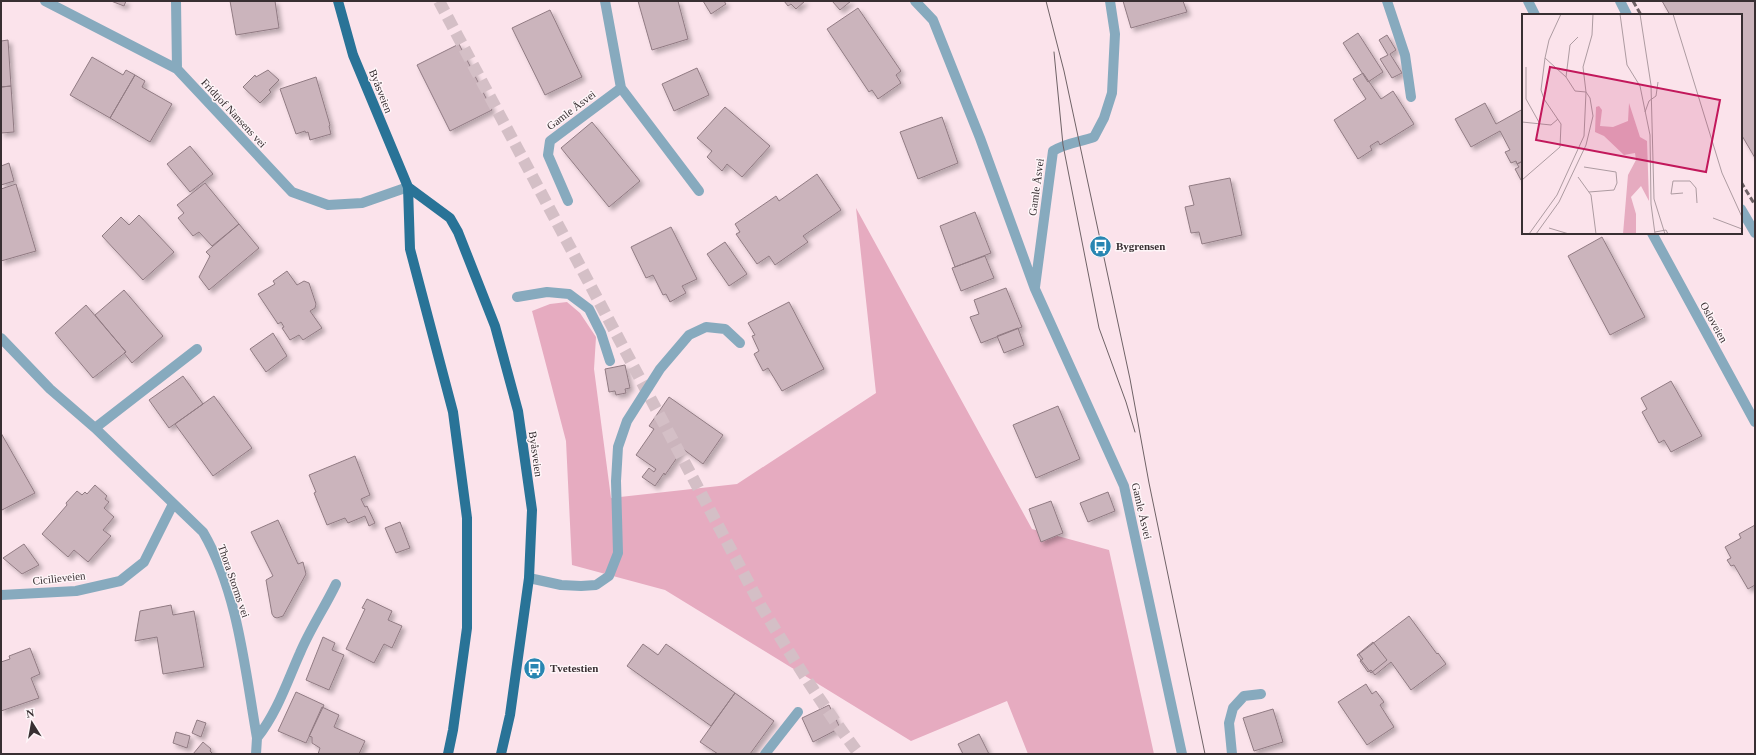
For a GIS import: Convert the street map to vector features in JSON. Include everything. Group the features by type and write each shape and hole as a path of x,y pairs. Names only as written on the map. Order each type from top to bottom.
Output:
{"main road":[{"name":"Byåsveien","path":"338,1 353,55 408,187 410,250 453,412 467,518 467,628 453,730 448,754"},
{"name":"Byåsveien","path":"408,187 450,218 458,232 495,326 519,418 532,510 529,578 510,715 501,754"}],"street":[{"name":"Fridtjof Nansens vei","path":"45,1 177,69 292,192 328,205 362,203 408,187"},
{"path":"176,1 177,69"},
{"path":"605,1 620,88 699,191"},
{"name":"Gamle Åsvei","path":"916,1 933,20 980,138 1035,288 1124,486 1182,754"},
{"name":"Gamle Åsvei","path":"1035,288 1053,151 1063,145 1094,137 1104,118 1112,93 1114,34 1110,1"},
{"path":"1387,1 1405,55 1411,97"},
{"path":"1528,1 1534,14"},
{"path":"1620,1 1626,14"},
{"name":"Gamle Åsvei","path":"568,202 548,155 550,141 620,88"},
{"path":"1742,211 1755,233"},
{"name":"Osloveien","path":"1653,234 1755,422"},
{"path":"517,297 547,292 569,294 589,309 601,333 610,361"},
{"path":"529,578 561,585 580,586 596,585 609,576 618,553 616,481 618,447 627,421 660,369 689,335 706,327 725,329 740,343"},
{"name":"Thora Storms vei","path":"1,338 50,389 95,428 203,532 214,552 236,620 257,738 256,754"},
{"path":"95,428 197,349"},
{"name":"Cicilieveien","path":"2,593 76,591 120,581 144,562 173,504"},
{"path":"257,738 267,726 275,712 300,651 336,584"},
{"path":"1232,754 1229,723 1233,708 1244,696 1261,694"},
{"path":"765,754 798,712"}],"shaded area":[{"path":"856,208 1032,529 1109,550 1154,754 1028,754 1007,701 911,741 665,590 572,565 566,441 532,311 550,304 567,302 580,313 596,337 594,369 611,498 737,484 876,393"}],"building":[{"path":"111,1 126,1 124,6"},
{"path":"230,1 275,1 279,28 236,35"},
{"path":"638,1 678,1 688,39 652,50"},
{"path":"703,1 724,1 726,4 711,14"},
{"path":"784,1 805,1 796,9 791,4 788,6"},
{"path":"832,1 851,1 840,10"},
{"path":"1123,1 1183,1 1187,12 1131,28"},
{"path":"1662,1 1755,1 1755,158 1742,136 1742,14 1669,14"},
{"path":"858,8 901,71 896,75 901,83 878,99 872,90 869,92 827,29"},
{"path":"550,10 582,77 545,95 512,28"},
{"path":"1358,33 1383,72 1368,82 1343,43"},
{"path":"1387,35 1396,50 1390,54 1402,73 1392,78 1380,59 1388,55 1379,40"},
{"path":"8,40 11,86 1,87 1,41"},
{"path":"459,44 492,110 450,131 417,65"},
{"path":"92,57 123,75 126,70 135,75 110,118 70,95"},
{"path":"697,68 709,95 674,111 662,84"},
{"path":"268,70 279,80 269,90 271,92 260,103 243,87 255,75 256,77"},
{"path":"1363,73 1381,99 1393,91 1414,124 1380,145 1378,141 1370,146 1372,150 1358,159 1334,120 1366,99 1353,79"},
{"path":"135,75 145,81 142,87 172,104 150,142 110,118"},
{"path":"316,77 330,125 331,134 310,140 308,132 306,133 305,131 296,134 280,89"},
{"path":"11,86 14,132 1,133 1,87"},
{"path":"1485,103 1496,124 1522,110 1522,162 1517,164 1516,161 1511,163 1505,152 1510,150 1500,131 1471,147 1455,119"},
{"path":"725,107 770,146 742,177 727,164 722,171 707,157 712,151 697,138"},
{"path":"942,117 958,163 918,179 900,132"},
{"path":"592,122 640,181 609,207 561,148"},
{"path":"190,146 213,174 190,192 167,164"},
{"path":"1522,162 1521,180 1515,169 1519,167 1517,164"},
{"path":"9,163 14,181 1,185 1,166"},
{"path":"817,174 841,210 803,236 808,242 775,265 769,256 757,264 736,234 740,232 735,224 776,196 779,201"},
{"path":"1230,178 1242,235 1202,244 1199,232 1191,233 1185,207 1194,205 1189,186"},
{"path":"205,183 239,224 212,246 199,232 193,236 178,218 184,213 177,205"},
{"path":"16,184 36,251 1,261 1,189"},
{"path":"975,212 991,253 955,267 940,226"},
{"path":"139,215 174,252 143,280 102,236 121,217 129,225"},
{"path":"239,224 259,248 209,290 199,277 210,256 206,252"},
{"path":"671,227 697,279 682,286 686,293 670,302 666,294 663,295 653,275 646,278 631,247"},
{"path":"1602,237 1645,317 1610,335 1568,256"},
{"path":"725,242 747,274 729,286 707,254"},
{"path":"985,256 994,278 961,291 952,268"},
{"path":"287,271 297,285 304,281 309,283 316,304 315,308 310,311 322,328 303,340 299,335 290,340 282,328 284,327 281,322 278,324 258,294 275,284 273,281"},
{"path":"1006,288 1022,327 981,343 970,317 979,314 974,300"},
{"path":"124,290 163,336 132,363 124,353 126,352 95,315"},
{"path":"789,302 824,369 782,391 768,368 763,371 754,354 759,351 752,336 755,335 748,323"},
{"path":"86,305 126,352 93,378 55,333"},
{"path":"1018,328 1024,345 1004,353 997,336"},
{"path":"273,333 287,356 266,372 250,349"},
{"path":"625,365 630,388 625,389 626,393 616,395 615,391 609,392 605,369"},
{"path":"183,376 203,404 169,428 149,400"},
{"path":"1671,381 1702,436 1671,452 1664,440 1659,443 1642,412 1647,409 1641,398"},
{"path":"214,396 252,448 213,476 175,424"},
{"path":"669,397 723,435 703,464 683,449 665,475 664,473 655,486 642,477 649,468 654,472 656,469 636,455 654,429 649,426"},
{"path":"1058,406 1080,459 1036,478 1013,425"},
{"path":"1,433 35,493 2,510 1,508"},
{"path":"355,456 370,495 361,499 365,507 367,506 375,523 369,526 365,516 348,523 345,518 327,525 314,493 316,492 309,475"},
{"path":"95,485 107,496 105,499 109,502 104,508 114,517 103,530 111,536 88,562 74,550 68,557 42,534 77,491 82,495 85,492 87,494"},
{"path":"1108,492 1115,511 1088,522 1080,503"},
{"path":"1051,501 1063,533 1041,542 1029,509"},
{"path":"278,520 298,564 303,562 306,574 283,616 277,618 272,614 266,580 273,576 251,532"},
{"path":"400,522 410,548 396,553 385,528"},
{"path":"1755,525 1755,585 1748,589 1734,565 1731,566 1727,560 1731,558 1725,547 1741,538 1739,534"},
{"path":"24,544 39,565 22,574 3,558"},
{"path":"367,599 392,611 388,620 402,626 392,648 384,644 374,663 346,649 365,609 362,608"},
{"path":"171,605 173,615 194,611 204,667 163,674 157,637 135,641 140,611"},
{"path":"1409,616 1446,664 1411,690 1391,662 1375,675 1371,670 1368,672 1360,661 1363,659 1359,654"},
{"path":"323,637 335,643 332,650 344,655 329,690 306,680"},
{"path":"1373,642 1387,660 1371,673 1357,655"},
{"path":"643,644 658,655 666,644 735,693 711,726 627,666"},
{"path":"30,648 40,674 31,678 39,698 1,711 1,662 10,659 9,656"},
{"path":"1366,684 1372,694 1376,691 1384,702 1380,705 1394,727 1367,745 1338,702"},
{"path":"296,692 324,705 306,743 278,731"},
{"path":"735,693 774,721 750,754 718,754 700,742"},
{"path":"829,705 840,728 813,742 802,718"},
{"path":"322,707 339,715 334,727 365,741 359,754 318,754 320,748 312,743 312,737 309,736"},
{"path":"1273,709 1283,742 1254,751 1243,718"},
{"path":"197,720 206,723 201,737 192,733"},
{"path":"176,732 190,736 187,748 173,743"},
{"path":"979,734 989,754 963,754 958,744"},
{"path":"203,742 211,749 210,751 213,754 193,754"}],"tunnel":[{"path":"439,1 761,606 820,700 859,754"}],"tram line":[{"path":"1046,1 1064,71 1130,379 1149,483 1205,754"},
{"path":"1054,52 1063,145 1099,328 1126,402 1135,432"}],"railway":[{"path":"1633,1 1640,14"},
{"path":"1742,184 1755,205"}],"place":[{"name":"Bygrensen","path":"1100,246"},
{"name":"Tvetestien","path":"535,668"}]}
